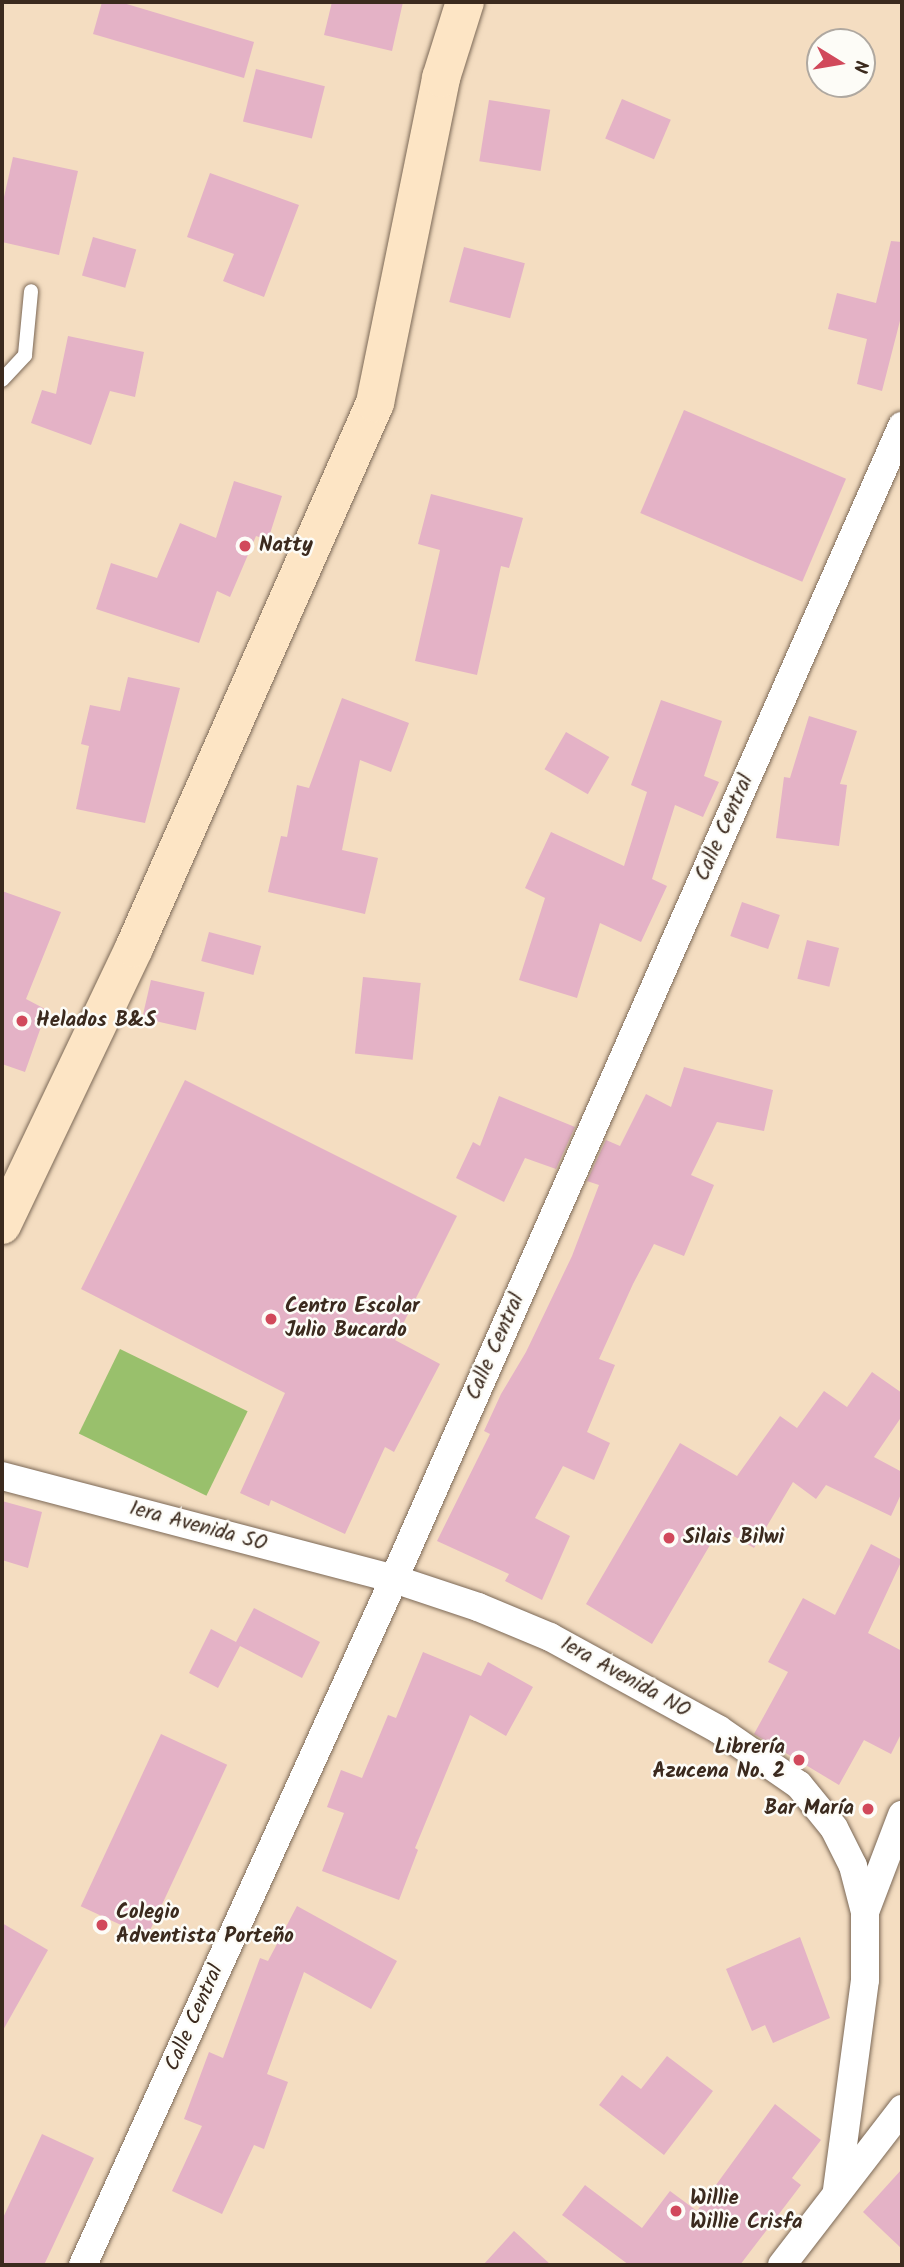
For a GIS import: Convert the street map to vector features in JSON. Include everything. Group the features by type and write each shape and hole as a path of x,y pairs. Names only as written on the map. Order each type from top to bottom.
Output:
{"main road":[{"path":"2,1225 134,948 375,403 442,78 465,2"}],"street":[{"name":"Calle Central","path":"83,2265 394,1579 902,426"},
{"name":"1era Avenida SO","path":"2,1476 394,1579"},
{"name":"1era Avenida NO","path":"394,1579 550,1637 718,1729 799,1785 834,1828 853,1866 864,1912 865,1980 837,2191"},
{"path":"864,1912 902,1815"},
{"path":"782,2265 902,2109"}],"lane":[{"path":"2,380 25,355 31,291"}],"green space":[{"path":"120,1349 248,1411 206,1496 79,1433"}],"building":[{"path":"102,2 120,2 254,42 244,78 93,34"},
{"path":"332,2 403,2 392,51 324,35"},
{"path":"256,69 325,86 312,139 243,121"},
{"path":"622,99 671,120 654,159 605,139"},
{"path":"489,100 550,110 541,171 479,161"},
{"path":"13,157 78,171 59,255 2,242 2,206"},
{"path":"210,173 299,205 264,297 223,281 234,254 187,237"},
{"path":"93,237 136,249 125,288 82,275"},
{"path":"891,241 902,242 902,313 882,391 857,384 867,339 828,329 837,293 876,303"},
{"path":"464,247 525,263 510,318 449,302"},
{"path":"68,336 144,352 135,397 110,391 91,445 31,423 42,390 56,394"},
{"path":"684,410 846,479 802,582 640,513"},
{"path":"234,481 282,496 268,540 256,536 230,597 217,591 199,643 96,609 111,563 157,578 180,523 216,538"},
{"path":"431,494 523,518 509,568 501,566 477,675 415,661 440,550 418,544"},
{"path":"128,677 180,688 145,823 76,809 89,746 81,744 90,705 120,711"},
{"path":"342,698 409,723 391,772 360,760 342,850 378,858 365,914 268,892 281,836 287,837 297,785 309,788"},
{"path":"661,700 722,721 704,776 719,782 703,817 675,805 652,879 667,886 641,942 600,923 577,998 519,980 545,898 525,888 551,832 624,866 647,792 631,785"},
{"path":"809,716 857,731 840,784 847,785 839,846 776,838 784,777 790,778"},
{"path":"566,732 609,757 588,794 544,769"},
{"path":"2,891 61,912 26,999 47,1010 25,1072 2,1064"},
{"path":"742,902 780,915 768,949 730,936"},
{"path":"209,932 261,946 253,975 201,961"},
{"path":"807,940 839,948 829,987 797,979"},
{"path":"363,977 421,983 413,1060 355,1054"},
{"path":"151,980 205,992 196,1030 142,1018"},
{"path":"684,1067 773,1090 764,1131 717,1122 691,1175 714,1185 684,1256 654,1244 633,1284 599,1359 615,1365 587,1432 610,1443 594,1480 563,1466 535,1518 570,1536 542,1600 505,1581 509,1574 437,1541 490,1434 484,1431 501,1394 526,1352 572,1256 599,1185 587,1181 606,1140 620,1146 646,1094 671,1107"},
{"path":"185,1080 457,1216 395,1340 440,1364 394,1452 385,1447 345,1534 271,1500 269,1506 240,1493 285,1393 81,1289"},
{"path":"499,1096 575,1127 556,1169 525,1158 504,1202 456,1178 473,1142 480,1146"},
{"path":"872,1372 902,1393 902,1416 874,1457 902,1472 902,1492 891,1516 826,1485 816,1499 793,1482 754,1548 720,1528 652,1644 586,1604 680,1443 737,1476 780,1416 797,1428 824,1391 847,1407"},
{"path":"2,1501 42,1512 28,1568 2,1560"},
{"path":"871,1544 902,1560 868,1633 902,1651 902,1732 891,1754 864,1740 839,1785 754,1734 788,1672 768,1662 803,1598 835,1615"},
{"path":"254,1608 320,1642 302,1678 240,1646 218,1688 189,1673 211,1629 236,1642"},
{"path":"423,1652 481,1676 488,1662 533,1687 506,1736 470,1715 415,1848 418,1850 399,1900 322,1871 344,1813 327,1807 341,1770 362,1778 388,1715 396,1718"},
{"path":"161,1734 227,1765 147,1937 81,1906"},
{"path":"297,1906 397,1961 371,2009 304,1972 267,2074 288,2082 264,2149 254,2145 222,2214 172,2191 202,2126 184,2119 209,2052 223,2058 260,1958 268,1961"},
{"path":"2,1923 48,1950 2,2032"},
{"path":"800,1937 830,2018 773,2043 765,2025 752,2031 726,1969"},
{"path":"667,2056 713,2091 664,2155 599,2105 622,2075 641,2089"},
{"path":"775,2104 821,2140 792,2178 801,2185 740,2265 629,2265 562,2215 585,2185 642,2228 670,2191 697,2211"},
{"path":"42,2134 94,2158 44,2265 2,2265 2,2220"},
{"path":"902,2169 902,2249 863,2212"},
{"path":"514,2231 551,2265 483,2265"}],"place":[{"name":"Natty","path":"245,546"},
{"name":"Helados B&S","path":"22,1021"},
{"name":"Centro Escolar Julio Bucardo","path":"271,1319"},
{"name":"Silais Bilwi","path":"669,1538"},
{"name":"Librería Azucena No. 2","path":"799,1760"},
{"name":"Bar María","path":"868,1809"},
{"name":"Colegio Adventista Porteño","path":"102,1925"},
{"name":"Willie Willie Crisfa","path":"676,2211"}]}
